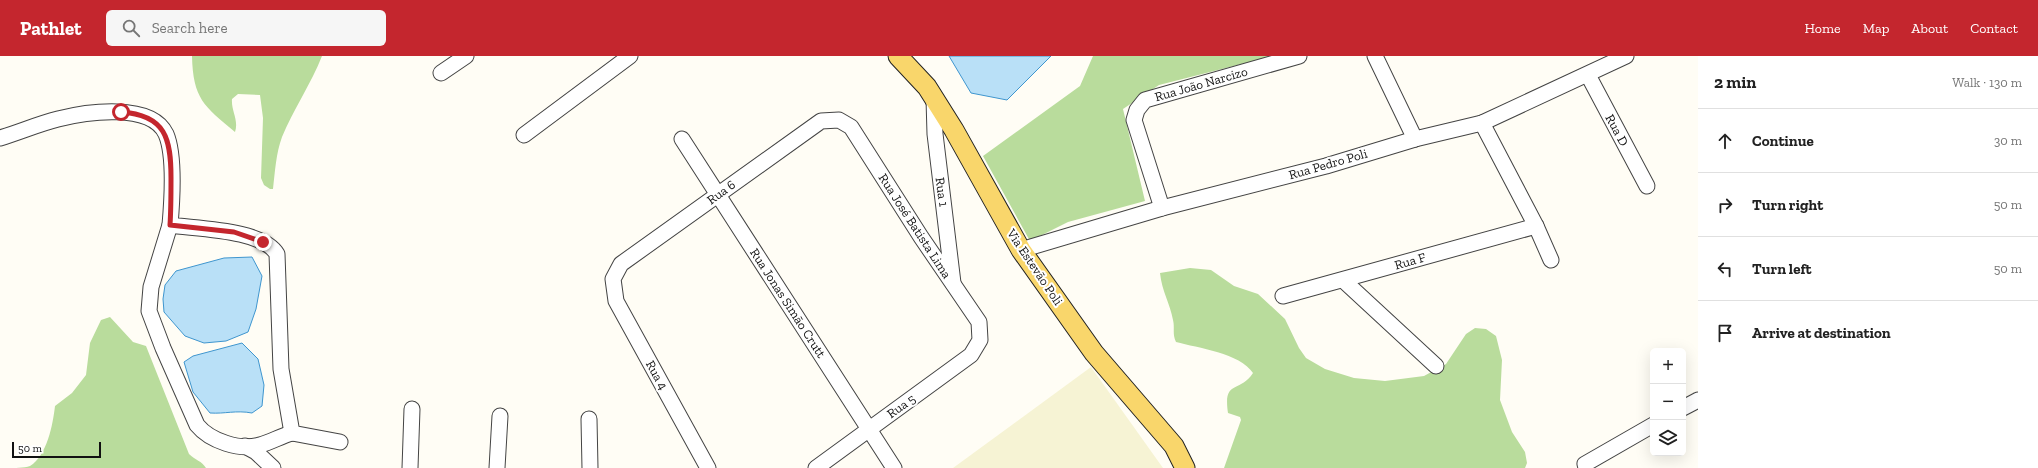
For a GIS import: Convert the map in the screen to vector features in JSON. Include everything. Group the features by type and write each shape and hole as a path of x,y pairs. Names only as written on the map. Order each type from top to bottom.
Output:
{"main road":[{"name":"Via Estevão Poli","path":"898,56 927,87 954,130 1021,250 1094,352 1174,446 1186,468"}],"street":[{"path":"441,73 466,56"},
{"path":"524,135 630,56"},
{"name":"Rua João Narcizo","path":"1162,208 1134,120 1137,110 1145,100 1299,56"},
{"path":"1375,56 1415,139"},
{"name":"Rua Pedro Poli","path":"1021,250 1162,208 1326,166 1415,139 1482,123 1626,56"},
{"name":"Rua D","path":"1588,75 1646,186"},
{"name":"Rua 1","path":"934,99 935,134 954,284"},
{"path":"0,138 51,121 76,116 121,112 146,116 163,129 170,150 170,225 150,287 148,305 152,320 189,411 203,433 212,438 254,448 274,468"},
{"name":"Rua 6","path":"613,279 621,264 821,121 839,120"},
{"name":"Rua José Batista Lima","path":"839,120 851,127 921,237 954,284 978,322 980,340"},
{"path":"1482,123 1536,226 1550,260"},
{"name":"Rua Jonas Simão Crutt","path":"682,139 894,468"},
{"path":"170,225 240,234 270,247 277,254 281,369 292,433"},
{"name":"Rua F","path":"1283,296 1536,226"},
{"path":"921,237 949,240"},
{"name":"Rua 4","path":"613,279 616,301 708,468"},
{"path":"1343,280 1436,366"},
{"name":"Rua 5","path":"816,468 971,355 980,340"},
{"path":"1686,406 1698,400"},
{"path":"410,468 412,409"},
{"path":"497,468 500,416"},
{"path":"590,419 590,468"},
{"path":"1586,468 1585,464 1650,427"},
{"path":"254,448 292,433 340,442"}],"shaded area":[{"path":"1091,367 1163,468 953,468"}],"green space":[{"path":"192,56 322,56 313,77 282,137 277,156 273,189 270,189 264,185 261,178 263,118 260,95 238,94 232,99 236,119 235,132 215,115 202,100 195,82"},
{"path":"1093,56 1273,56 1159,85 1123,109 1145,201 1068,222 1030,241 983,156 1080,86"},
{"path":"1190,268 1211,270 1234,286 1258,294 1285,319 1299,348 1306,358 1325,369 1354,378 1385,381 1424,376 1446,364 1466,334 1475,328 1486,329 1496,336 1502,360 1500,400 1512,432 1525,452 1527,463 1525,468 1224,468 1241,420 1240,417 1228,413 1228,395 1233,388 1248,379 1253,373 1247,366 1229,356 1176,342 1172,314 1162,286 1160,273"},
{"path":"110,317 133,342 146,346 189,454 206,468 22,468 30,466 41,455 51,430 55,406 72,393 86,375 90,343 101,320"}],"water":[{"path":"949,56 1051,56 1007,100 971,93"},
{"path":"252,257 262,276 256,309 248,332 226,341 204,343 185,336 164,312 163,299 165,285 176,271 224,258"},
{"path":"242,343 258,359 264,385 262,406 252,413 210,413 193,392 184,362 193,356"}],"route":[{"path":"121,112 135,113 146,116 156,122 166,134 171,159 170,225 234,232 263,242"}]}
